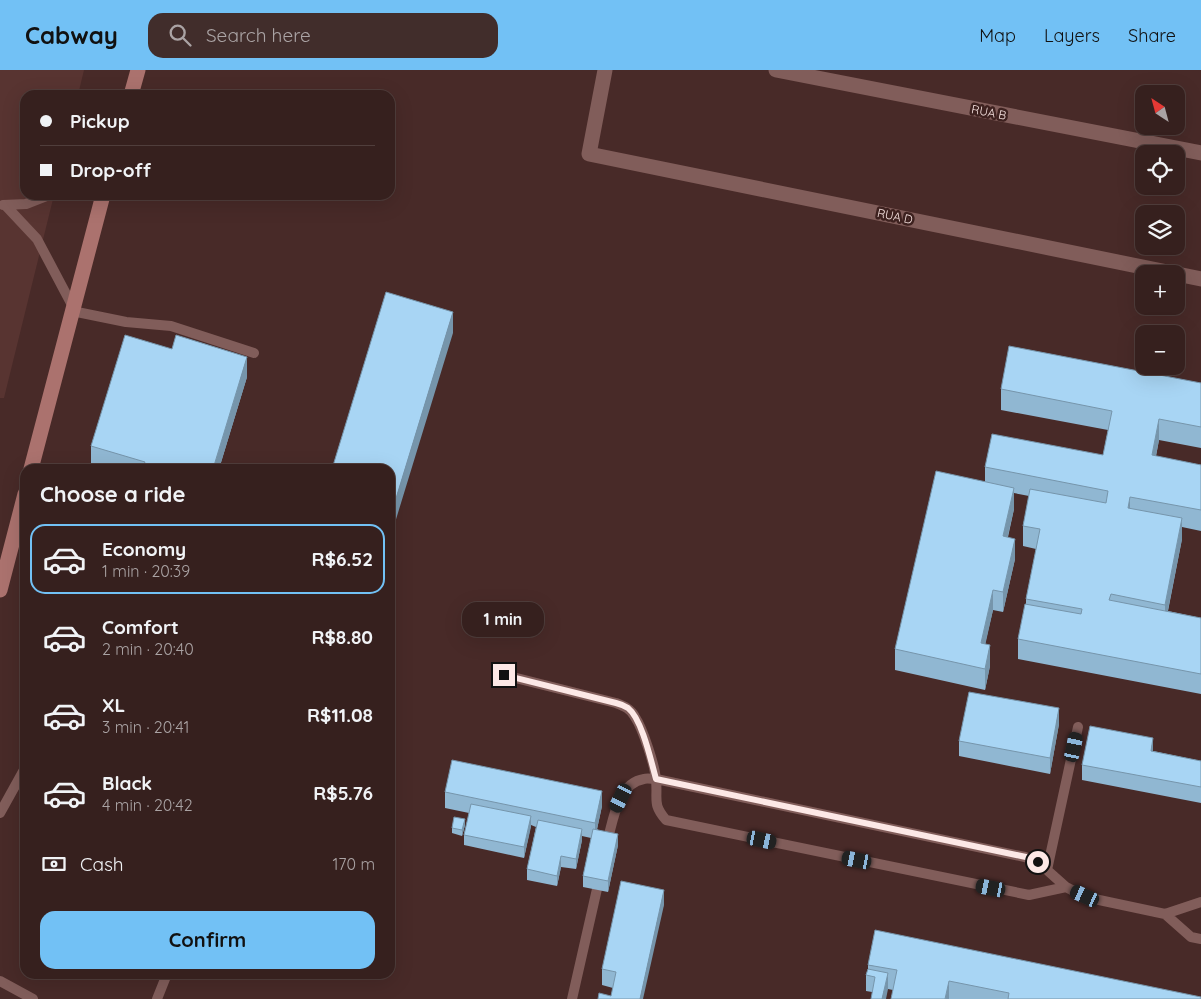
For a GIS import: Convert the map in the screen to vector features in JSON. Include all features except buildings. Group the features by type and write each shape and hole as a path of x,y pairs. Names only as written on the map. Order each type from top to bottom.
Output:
{"street":[{"path":"132,90 138,70"},
{"name":"RUA D","path":"605,70 589,154 1201,279"},
{"name":"RUA B","path":"776,70 1201,153"},
{"path":"33,464 102,200"},
{"path":"0,590 20,513"}],"lane":[{"path":"3,205 26,204 36,200"},
{"path":"3,205 37,239 73,309 126,322 172,326 254,353"},
{"path":"504,675 627,707 635,716 647,747 656,779 658,812 666,820 1029,895 1066,887"},
{"path":"1047,870 1078,727"},
{"path":"0,813 20,777"},
{"path":"607,842 616,808 626,791 635,783 644,779 656,779 1026,857 1038,862 1066,887 1085,896 1165,914 1191,937 1201,939"},
{"path":"572,999 597,889"},
{"path":"1165,914 1201,902"},
{"path":"157,999 165,979"},
{"path":"0,980 33,999"}],"shaded area":[{"path":"0,70 84,70 79,90 20,90 20,200 53,200 4,398 0,398"}],"route":[{"path":"504,675 627,707 635,716 647,747 656,779 1026,857 1038,862"}]}
